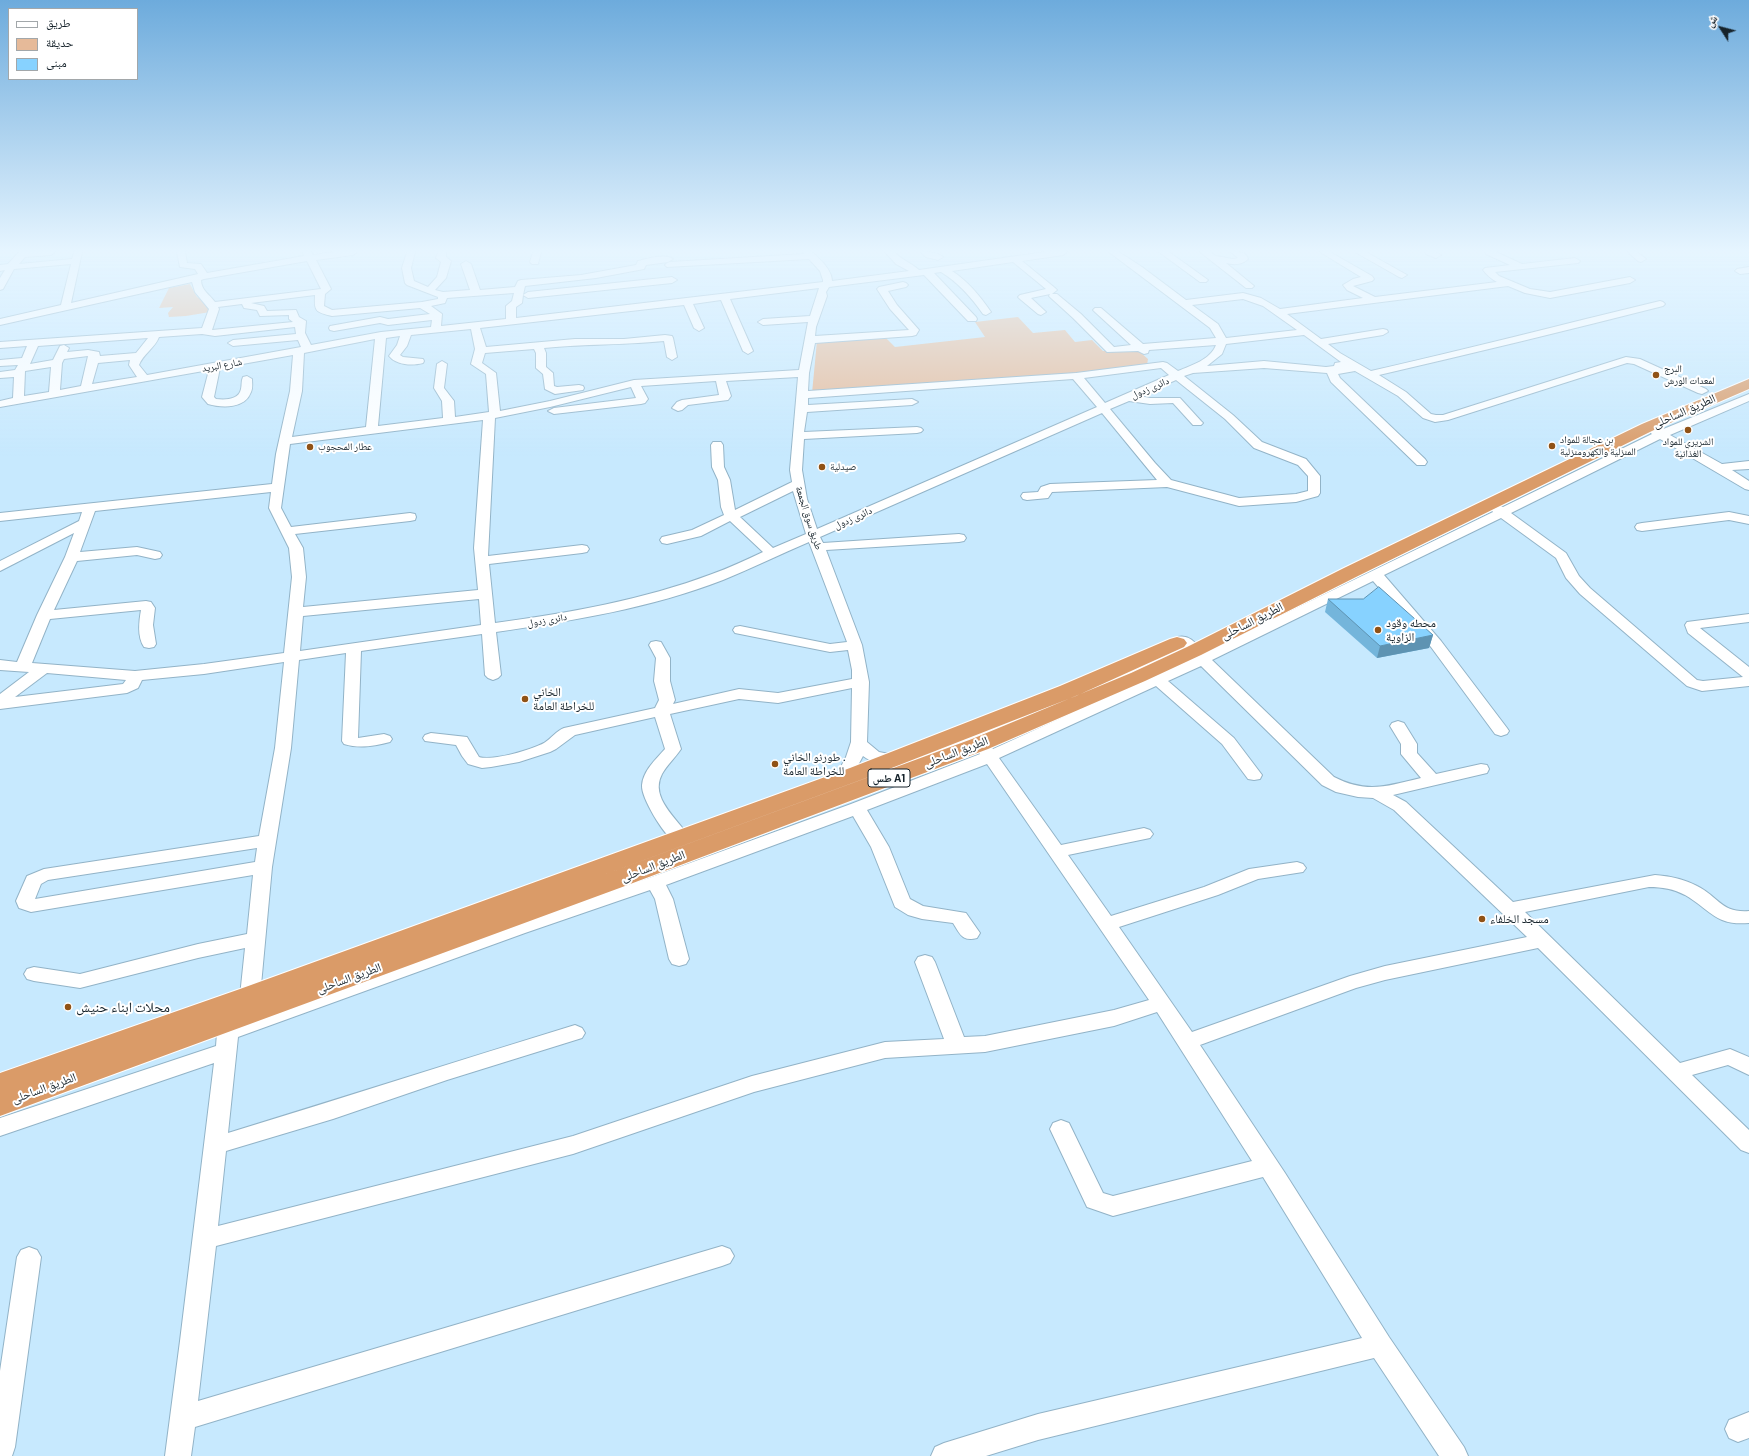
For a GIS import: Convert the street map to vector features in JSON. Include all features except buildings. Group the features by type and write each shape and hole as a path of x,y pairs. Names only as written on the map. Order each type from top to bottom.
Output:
{"highway":[{"name":"الطريق الساحلى","path":"0,1104 227,1035 492,916 680,837 893,760 1068,691 1193,650 1666,404 1749,372"},
{"name":"الطريق الساحلى","path":"0,1085 250,996 985,750 1138,677 1351,572 1497,508 1749,383"}],"street":[{"path":"208,336 207,330 210,320"},
{"path":"250,996 263,867 283,748 293,657 295,612 299,577 299,560 296,548 275,508 285,441 296,391 302,346 300,320"},
{"path":"332,343 334,328 333,320"},
{"path":"334,328 380,320 388,322 404,320"},
{"path":"436,320 436,329"},
{"path":"508,349 509,333 531,330 532,320"},
{"name":"شارع البريد","path":"0,404 219,365 302,346 407,332 532,320"},
{"path":"694,320 699,328"},
{"path":"734,320 748,351"},
{"path":"763,322 799,320"},
{"name":"طريق سوق الجمعة","path":"815,320 811,327 809,350 804,373 796,470 798,484 815,541 840,602 855,645 861,682 859,742 854,758 843,778"},
{"path":"809,340 895,335 914,332 904,320"},
{"path":"1080,320 1111,350 1222,341 1306,332"},
{"path":"1027,496 1044,495 1045,490 1050,488 1167,483 1239,502 1296,498 1314,493 1312,482 1314,476 1302,462 1258,445 1225,413 1139,347 1109,320"},
{"path":"1206,320 1214,326 1220,334 1222,341"},
{"path":"1289,320 1336,355 1402,394 1427,416 1440,419 1626,360 1636,361 1702,391"},
{"path":"1370,374 1501,344 1593,320"},
{"path":"0,345 154,335 208,336 300,324"},
{"path":"474,325 481,342 482,350 476,364 491,373 492,415 481,548 493,675"},
{"path":"407,332 402,346 394,356 400,360 420,361"},
{"path":"1319,342 1383,332"},
{"path":"146,378 140,374 134,365 137,356 152,342 154,335"},
{"path":"372,430 381,335"},
{"path":"482,350 508,349 538,345 601,341 624,342 668,338 672,357"},
{"path":"54,394 58,360 68,341"},
{"name":"دائرى زدول","path":"0,665 136,676 204,669 543,621 600,610 663,595 718,577 772,553 815,541 1103,408 1191,370 1214,358 1220,350 1222,341"},
{"path":"247,378 246,392 241,398 230,403 212,402 208,397 225,343 302,346"},
{"path":"18,401 22,367 33,344"},
{"path":"538,345 541,353 541,368 548,373 548,386 553,390 578,388 587,385 616,386"},
{"path":"0,375 22,367 90,353 95,354 86,388"},
{"path":"93,360 137,356"},
{"path":"0,363 22,367"},
{"path":"442,364 439,388 448,402 449,420"},
{"path":"803,395 1076,376 1163,365"},
{"path":"1191,370 1267,365 1323,370 1337,368 1340,367 1339,365"},
{"path":"1357,367 1334,372 1332,374 1335,380 1421,462"},
{"path":"285,441 492,415 525,409 616,386 634,383 804,373"},
{"path":"1076,376 1167,483"},
{"path":"678,408 681,404 686,402 724,398 725,396 720,378"},
{"path":"525,409 553,411 637,402 642,400 634,383"},
{"path":"1128,397 1150,401 1171,399 1178,401 1197,423"},
{"path":"1655,430 1749,397"},
{"path":"802,409 912,402"},
{"path":"798,436 917,430"},
{"path":"1655,430 1749,486"},
{"path":"717,445 718,468 724,480 727,507 732,516 772,553"},
{"path":"1720,468 1749,465"},
{"path":"667,540 696,533 798,484"},
{"path":"0,517 279,487"},
{"path":"23,666 44,615 72,556 90,508"},
{"path":"0,1127 227,1035 518,928 655,882 857,808 985,750 1158,680 1193,650 1376,575 1497,508 1561,556 1573,578 1585,591 1692,683 1702,686 1749,682"},
{"path":"1642,527 1729,516 1749,520"},
{"path":"287,531 410,517"},
{"path":"0,568 15,558 84,523"},
{"path":"815,541 959,538"},
{"path":"482,561 582,549"},
{"path":"72,556 137,551 155,555"},
{"path":"1376,575 1436,644 1502,731"},
{"path":"295,612 485,594"},
{"path":"44,615 146,605 148,608 146,625 149,644"},
{"path":"1749,618 1692,626 1693,630 1749,674"},
{"path":"740,630 830,648 855,645"},
{"path":"656,645 663,658 662,681 667,700 661,711 673,749 656,770 652,778 650,788 655,804 680,837"},
{"path":"354,648 350,741 357,743 384,739"},
{"path":"1193,650 1328,781 1342,788 1358,792 1377,793 1481,769"},
{"path":"0,703 44,668"},
{"path":"0,703 127,688 133,685 136,676"},
{"path":"1158,680 1228,741 1254,775"},
{"path":"431,738 460,740 463,742 472,759 478,763 487,763 535,753 551,745 561,735 570,731 739,694 778,698 861,682"},
{"path":"1398,726 1409,744 1409,754 1432,780"},
{"path":"859,742 866,752 876,758 893,760"},
{"path":"985,750 1162,1003 1268,1166 1380,1345 1455,1456"},
{"path":"1377,793 1400,806 1510,909 1749,1144"},
{"path":"857,808 880,847 902,903 907,908 916,911 959,918 970,933"},
{"path":"1057,852 1144,834"},
{"path":"263,867 31,906 26,904 25,901 33,880 44,875 267,841"},
{"path":"1107,924 1211,892 1255,873 1296,868"},
{"path":"1510,909 1649,881 1660,881 1691,891 1718,912 1728,917 1738,919 1749,917"},
{"path":"655,882 664,899 679,959"},
{"path":"34,974 80,982 198,951 256,939"},
{"path":"1187,1042 1350,983 1385,973 1542,941"},
{"path":"926,962 957,1046"},
{"path":"205,1239 573,1145 632,1126 688,1105 781,1076 827,1066 885,1050 985,1044 1114,1018 1162,1003"},
{"path":"216,1146 333,1110 443,1073 575,1033"},
{"path":"178,1456 184,1418 216,1146 227,1035"},
{"path":"1676,1072 1730,1057 1749,1067"},
{"path":"1061,1129 1096,1200 1113,1206 1268,1166"},
{"path":"184,1418 722,1256"},
{"path":"0,1451 2,1448 29,1257"},
{"path":"944,1456 1038,1427 1380,1345"}],"green space":[{"path":"993,320 1021,320 1033,333 1065,330 1075,342 1092,340 1103,351 1121,350 1140,352 1148,359 1147,365 1056,376 812,393 817,341 885,337 895,347 985,337 975,322"}],"place":[{"name":"البرج لمعدات الورش","path":"1656,375"},
{"name":"الشريري للمواد الغذائية","path":"1688,430"},
{"name":"بن عجالة للمواد المنزلية والكهرومنزلية","path":"1552,446"},
{"name":"عطار المحجوب","path":"310,447"},
{"name":"صيدلية","path":"822,467"},
{"name":"محطه وقود الزاوية","path":"1378,630"},
{"name":"الخاني للخراطة العامة","path":"525,699"},
{"name":"طورنو الخاني . للخراطة العامة","path":"775,764"},
{"name":"مسجد الخلفاء","path":"1482,919"},
{"name":"محلات ابناء حنيش","path":"68,1007"}]}
